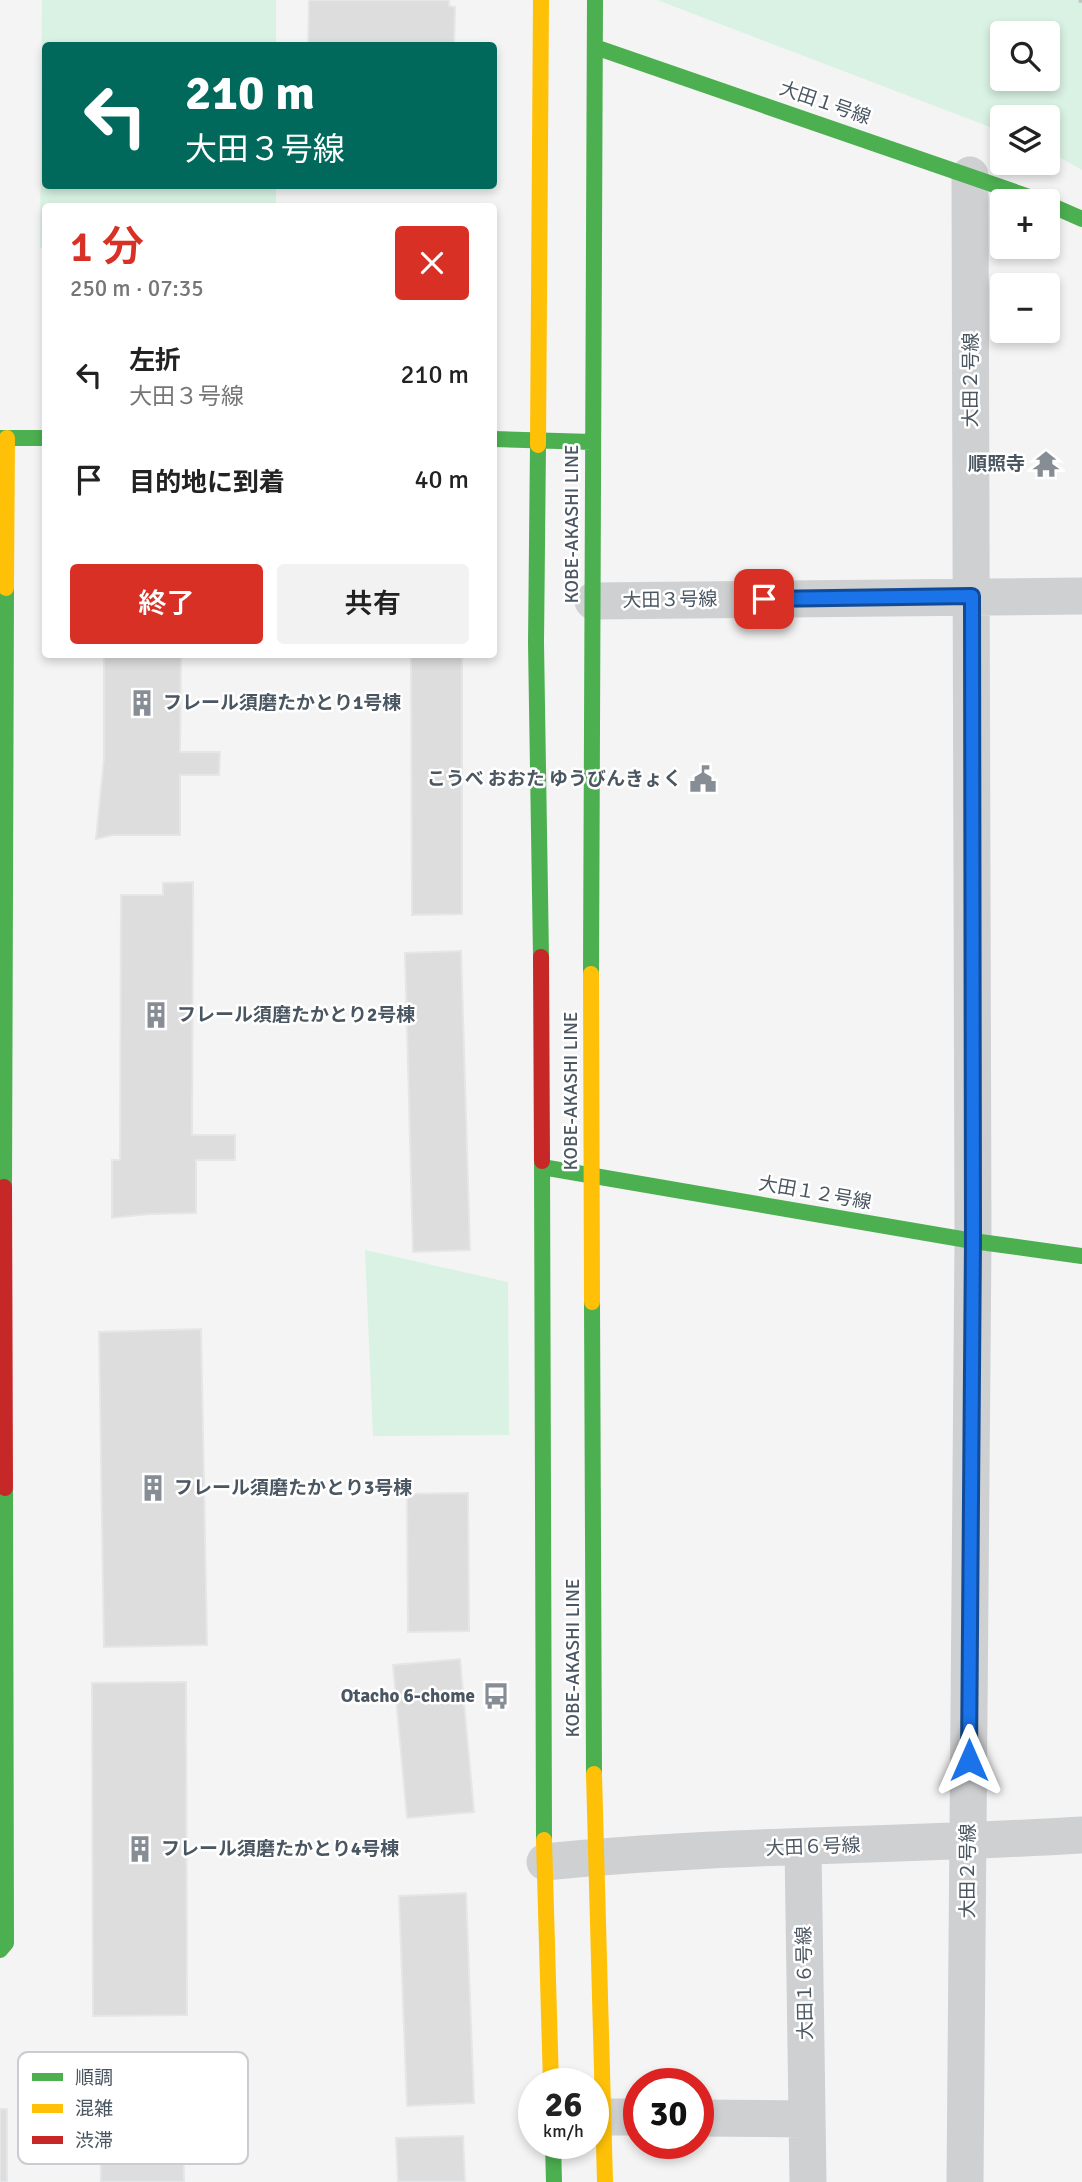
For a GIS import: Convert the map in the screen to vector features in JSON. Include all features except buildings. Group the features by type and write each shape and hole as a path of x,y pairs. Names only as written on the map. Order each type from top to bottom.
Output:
{"main road":[{"name":"KOBE-AKASHI LINE","path":"541,0 536,643 542,1167 545,1862 551,2068"},
{"name":"KOBE-AKASHI LINE","path":"595,0 592,1176 595,1857 621,2117 605,2182"},
{"name":"大田１号線","path":"594,47 1009,189"},
{"path":"1060,209 1082,219"},
{"path":"0,1950 6,1943 2,1239 4,438 42,438"},
{"path":"497,439 593,442"},
{"name":"大田１２号線","path":"542,1167 973,1241 1082,1256"},
{"path":"553,2159 554,2182"}],"street":[{"name":"大田２号線","path":"965,2182 973,1241 970,174"},
{"name":"大田３号線","path":"593,601 1082,596"},
{"name":"大田６号線","path":"545,1862 595,1857 1082,1836"},
{"name":"大田１６号線","path":"803,1847 808,2182"},
{"path":"714,2118 807,2119"}],"green space":[{"path":"42,0 276,0 276,42 42,42 42,189 276,189 276,203 42,203 40,248"},
{"path":"657,0 1082,0 1082,170 1060,158 1060,105 990,105 990,127"},
{"path":"365,1250 508,1282 509,1435 373,1436"}],"traffic: fast":[{"path":"591,974 595,0"},
{"path":"595,47 1006,189"},
{"path":"1060,209 1082,219"},
{"path":"0,438 42,438"},
{"path":"497,439 592,442"},
{"path":"538,445 536,643 541,957"},
{"path":"4,1187 6,588"},
{"path":"542,1161 544,1840"},
{"path":"542,1167 973,1241 1082,1256"},
{"path":"592,1302 594,1774"},
{"path":"0,1950 6,1943 5,1488"},
{"path":"553,2159 554,2182"}],"traffic: slow":[{"path":"538,445 541,0"},
{"path":"6,588 7,438"},
{"path":"591,974 592,1302"},
{"path":"594,1774 605,2182"},
{"path":"544,1840 551,2068"}],"traffic: jam":[{"path":"541,957 542,1161"},
{"path":"4,1187 5,1488"}],"place":[{"name":"順照寺","path":"1046,464"},
{"name":"フレール須磨たかとり1号棟","path":"142,703"},
{"name":"こうべ おおた ゆうびんきょく","path":"703,779"},
{"name":"フレール須磨たかとり2号棟","path":"156,1015"},
{"name":"フレール須磨たかとり3号棟","path":"153,1488"},
{"name":"Otacho 6-chome","path":"496,1696"},
{"name":"フレール須磨たかとり4号棟","path":"140,1849"}],"route":[{"path":"764,599 972,596 973,1241 969,1760"}]}
